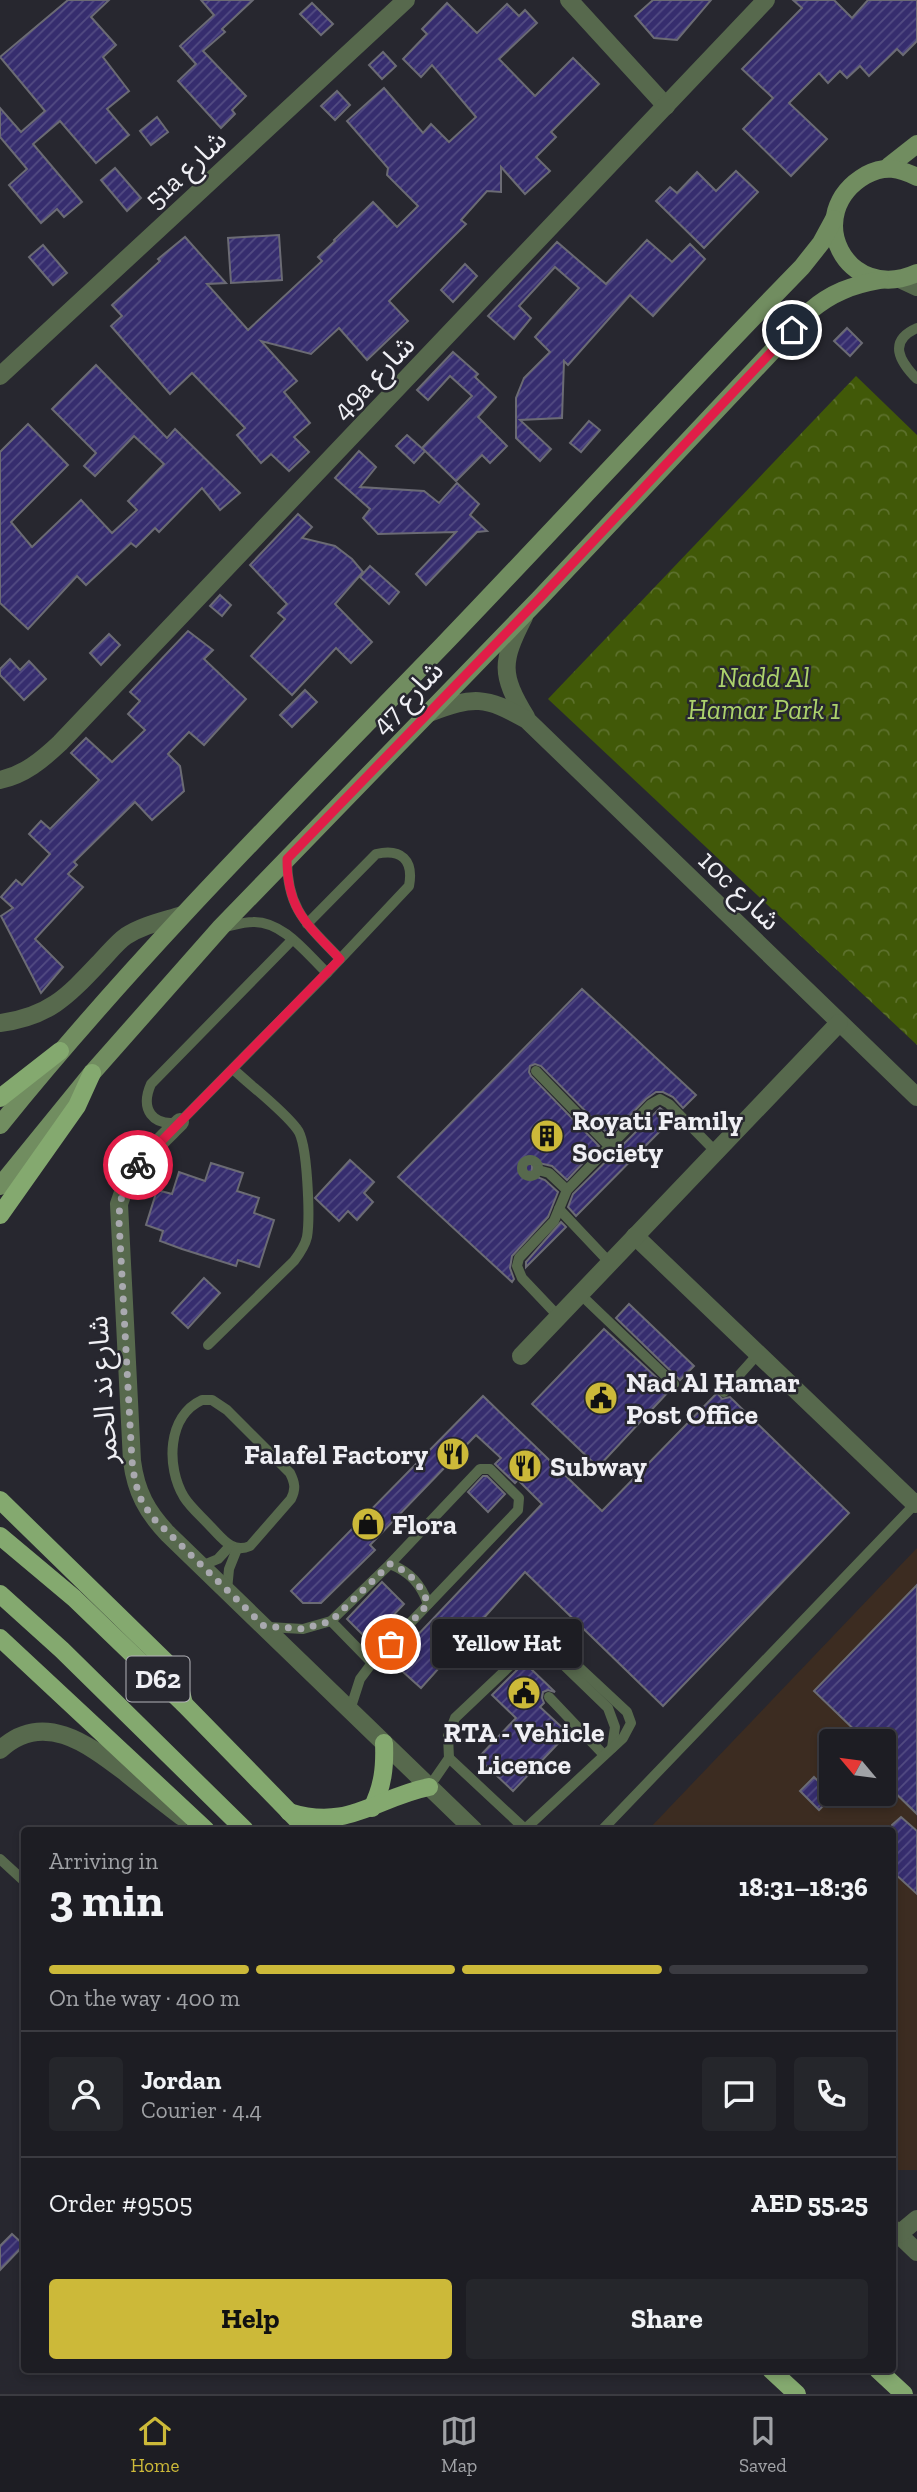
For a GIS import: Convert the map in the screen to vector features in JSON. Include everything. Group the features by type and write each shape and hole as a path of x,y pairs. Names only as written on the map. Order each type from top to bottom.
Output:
{"main road":[{"path":"0,1098 60,1051"},
{"path":"0,1215 77,1106 92,1073"},
{"path":"0,1500 169,1664 179,1683 184,1704"},
{"name":"D62","path":"0,1536 74,1598 184,1704 304,1827"},
{"path":"0,1594 62,1650 241,1827"},
{"name":"D62","path":"0,1638 203,1827"},
{"path":"372,1808 384,1777 384,1743"},
{"path":"286,1811 303,1816 329,1818 355,1814 400,1794 429,1787"},
{"path":"774,2373 797,2394"},
{"path":"881,2373 904,2394"}],"street":[{"name":"51a شارع","path":"0,376 406,0"},
{"path":"569,0 666,106"},
{"name":"49a شارع","path":"4,779 36,764 60,743 766,0"},
{"path":"889,166 917,144"},
{"path":"889,166 917,177"},
{"name":"شارع 47","path":"0,1125 60,1051 182,915 802,267 821,243 834,219 840,199 853,183 871,172 889,166"},
{"path":"834,219 834,236 840,252 850,265 864,275 880,280 912,280"},
{"name":"شارع 47","path":"0,1186 92,1073 221,928 527,611 810,311 838,291 880,280"},
{"name":"10c شارع","path":"527,611 507,655 506,670 508,685 527,720"},
{"name":"10c شارع","path":"429,713 466,700 482,700 497,704 527,720 917,1097"},
{"path":"0,1023 23,1020 43,1013 61,1002 124,938 151,924 182,915"},
{"path":"521,1356 839,1023"},
{"name":"شارع ند الحمر","path":"180,1122 131,1173 121,1196 119,1221 135,1482 142,1502 154,1519 201,1566 471,1827"},
{"path":"635,1236 916,1503"},
{"path":"0,1750 19,1737 39,1732 59,1733 78,1739 95,1749 196,1827"},
{"path":"917,2219 896,2231 917,2251"}],"lane":[{"path":"917,328 905,334 899,354 902,365 917,379"},
{"path":"292,940 151,1084 146,1104 157,1121 167,1125 180,1122 327,973 409,886 411,874 407,862 399,854 387,851 376,854 307,924"},
{"path":"287,859 290,895 307,924 340,959"},
{"path":"221,928 254,921 268,924 292,940 327,973"},
{"path":"208,1345 294,1261 307,1234 306,1156 302,1137 291,1122 233,1069"},
{"path":"536,1071 610,1147"},
{"path":"559,1317 522,1278 517,1266 519,1258 554,1221 567,1190 651,1104 660,1099 716,1152"},
{"path":"538,1170 549,1173 567,1190"},
{"path":"559,1209 610,1263"},
{"path":"580,1294 674,1384"},
{"path":"724,1392 758,1354"},
{"path":"201,1566 234,1548 250,1546 285,1507 295,1490 295,1482 290,1473 227,1410 212,1400 202,1400 193,1404 179,1423 174,1436 173,1465 183,1495 234,1548"},
{"path":"264,1626 303,1629 331,1621 390,1564 480,1469 490,1469 519,1498 518,1510 372,1663 360,1679 350,1710"},
{"path":"605,1827 916,1503"},
{"path":"226,1590 234,1548"},
{"path":"390,1564 400,1568 418,1583 428,1604"},
{"path":"331,1621 372,1663"},
{"path":"429,1787 449,1758 448,1736 455,1718 517,1664 524,1651 534,1643 554,1644 627,1712 630,1728 623,1738 527,1827"},
{"path":"524,1651 536,1648 548,1650 604,1702 614,1720 608,1751"},
{"path":"549,1698 608,1751"},
{"path":"449,1758 521,1827"},
{"path":"0,1859 21,1878"}],"shaded area":[{"path":"917,1548 917,2170 896,2170 896,1827 651,1827"}],"green space":[{"name":"Nadd Al Hamar Park 1","path":"856,376 917,435 917,1045 548,699"}],"building":[{"path":"68,0 109,0 91,17 116,45 103,57 129,91 107,109 129,135 96,163 60,121 33,144 82,202 64,217 57,209 41,223 9,185 27,169 0,137 0,108 21,132 45,111 0,57"},
{"path":"201,0 253,0 222,29 225,32 203,51 246,96 232,110 235,114 221,128 178,81 196,64 180,46 214,15"},
{"path":"653,0 711,0 677,40 654,38 635,16"},
{"path":"793,0 834,0 852,18 868,0 917,0 917,41 903,55 897,49 869,76 860,66 847,78 840,71 828,83 819,73 789,103 827,139 791,176 743,129 773,98 742,69 802,8"},
{"path":"312,3 333,24 321,35 300,14"},
{"path":"447,3 477,33 507,4 519,16 525,10 537,23 499,59 535,96 573,58 599,84 551,132 556,137 536,157 550,171 525,194 501,167 501,192 487,191 461,220 466,224 389,301 408,321 367,360 339,328 311,354 261,341 297,381 284,392 310,423 294,437 309,452 289,471 271,454 261,463 237,435 245,428 192,373 170,394 111,326 122,316 112,305 160,261 158,259 185,237 226,283 207,284 248,330 322,261 318,257 373,202 397,227 418,206 387,175 388,168 347,121 384,88 423,133 431,124 449,142 476,117 432,65 421,77 403,59 427,34 422,29"},
{"path":"383,52 396,66 382,79 369,65"},
{"path":"337,91 350,105 335,120 321,106"},
{"path":"157,117 168,132 151,145 140,131"},
{"path":"115,168 141,198 127,211 101,180"},
{"path":"736,171 758,192 704,248 656,201 670,187 677,193 697,172 716,191"},
{"path":"279,235 282,280 231,283 228,238"},
{"path":"647,240 672,262 690,244 705,259 653,316 630,295 568,365 564,361 562,418 520,420 551,449 540,461 516,438 516,398 524,378 550,352 535,337 579,288 555,267 519,306 531,318 514,339 488,316 557,242 606,284"},
{"path":"43,245 67,273 53,285 29,257"},
{"path":"465,264 477,276 453,302 441,290"},
{"path":"847,328 862,343 850,356 834,341"},
{"path":"453,352 478,374 475,377 496,397 478,417 507,446 490,463 482,455 456,481 422,448 472,396 450,376 428,400 417,390"},
{"path":"96,365 167,438 175,429 240,493 220,510 202,488 159,532 155,528 136,547 131,543 86,585 77,576 28,629 0,603 0,452 28,424 68,465 11,522 32,547 81,500 112,533 137,510 128,501 164,464 134,436 95,476 84,466 96,453 52,409"},
{"path":"589,421 600,430 581,452 570,443"},
{"path":"407,435 425,451 414,463 396,446"},
{"path":"359,451 376,467 360,487 424,491 439,503 457,483 479,504 470,515 487,531 477,532 426,585 416,574 456,532 378,534 363,518 370,509 335,478"},
{"path":"298,514 312,527 302,538 335,546 363,572 335,604 372,642 351,663 336,648 292,695 251,656 285,619 278,613 287,604 250,565"},
{"path":"370,566 399,592 389,604 360,577"},
{"path":"220,595 231,605 222,616 210,606"},
{"path":"188,631 213,650 204,659 246,699 204,745 189,732 168,754 180,766 184,791 152,820 135,802 74,862 77,865 68,874 83,887 35,939 63,967 41,993 1,916 13,908 1,897 16,880 22,885 50,854 29,834 41,821 50,829 99,780 71,753 86,738 112,762 145,730 128,714 140,701 130,692"},
{"path":"109,634 120,645 101,665 90,653"},
{"path":"10,659 20,670 29,661 46,679 24,700 0,675 0,669"},
{"path":"305,690 317,702 292,727 280,715"},
{"name":"Royati Family Society","path":"582,989 696,1095 683,1108 673,1097 656,1092 610,1136 541,1066 530,1066 531,1076 599,1146 567,1180 552,1166 539,1163 532,1165 532,1175 545,1180 558,1192 548,1217 512,1256 512,1282 398,1177"},
{"path":"660,1108 673,1118 576,1216 568,1207 573,1194"},
{"path":"350,1160 374,1182 364,1193 373,1202 357,1220 348,1211 339,1221 315,1198"},
{"path":"211,1163 243,1173 237,1191 259,1198 254,1213 274,1220 259,1267 238,1260 236,1266 160,1241 163,1231 146,1225 157,1190 172,1194 179,1172 205,1181"},
{"path":"561,1222 566,1227 526,1267 526,1262"},
{"path":"204,1278 220,1293 188,1328 172,1313"},
{"path":"629,1304 694,1366 680,1380 616,1318"},
{"name":"Nad Al Hamar Post Office","path":"604,1329 670,1390 598,1467 532,1404"},
{"path":"717,1393 722,1399 730,1397 849,1513 663,1706 525,1572 421,1688 392,1662 542,1504 518,1480 515,1483 495,1464 501,1458 476,1435 370,1545 375,1550 321,1603 303,1603 291,1591 483,1396 602,1511"},
{"path":"483,1476 487,1476 505,1494 488,1512 468,1492"},
{"path":"382,1582 404,1604 369,1641 347,1619"},
{"path":"917,1585 917,1814 896,1794 896,1729 854,1729 814,1691"},
{"path":"521,1666 529,1667 555,1692 543,1692 544,1703 540,1707 568,1733 513,1791 478,1758 516,1718 492,1695"},
{"path":"814,1777 819,1782 819,1806 823,1806 819,1810 800,1791"},
{"path":"901,1817 917,1831 917,1894 896,1875 896,1827 892,1825"},
{"path":"12,2234 21,2242 21,2248 0,2270 0,2246"}],"way so far":[{"path":"138,1165 124,1188 119,1204 119,1221 132,1461 142,1502 168,1534 264,1626 303,1629 331,1621 390,1564 400,1568 418,1583 428,1604 391,1644"}],"place":[{"name":"Royati Family Society","path":"547,1136"},
{"name":"Nad Al Hamar Post Office","path":"601,1398"},
{"name":"Falafel Factory","path":"453,1454"},
{"name":"Subway","path":"525,1466"},
{"name":"Flora","path":"368,1524"},
{"name":"Yellow Hat","path":"391,1644"},
{"name":"RTA - Vehicle Licence","path":"524,1693"}],"route":[{"path":"138,1165 340,959 298,911 290,895 287,859 539,599 792,330"}]}
